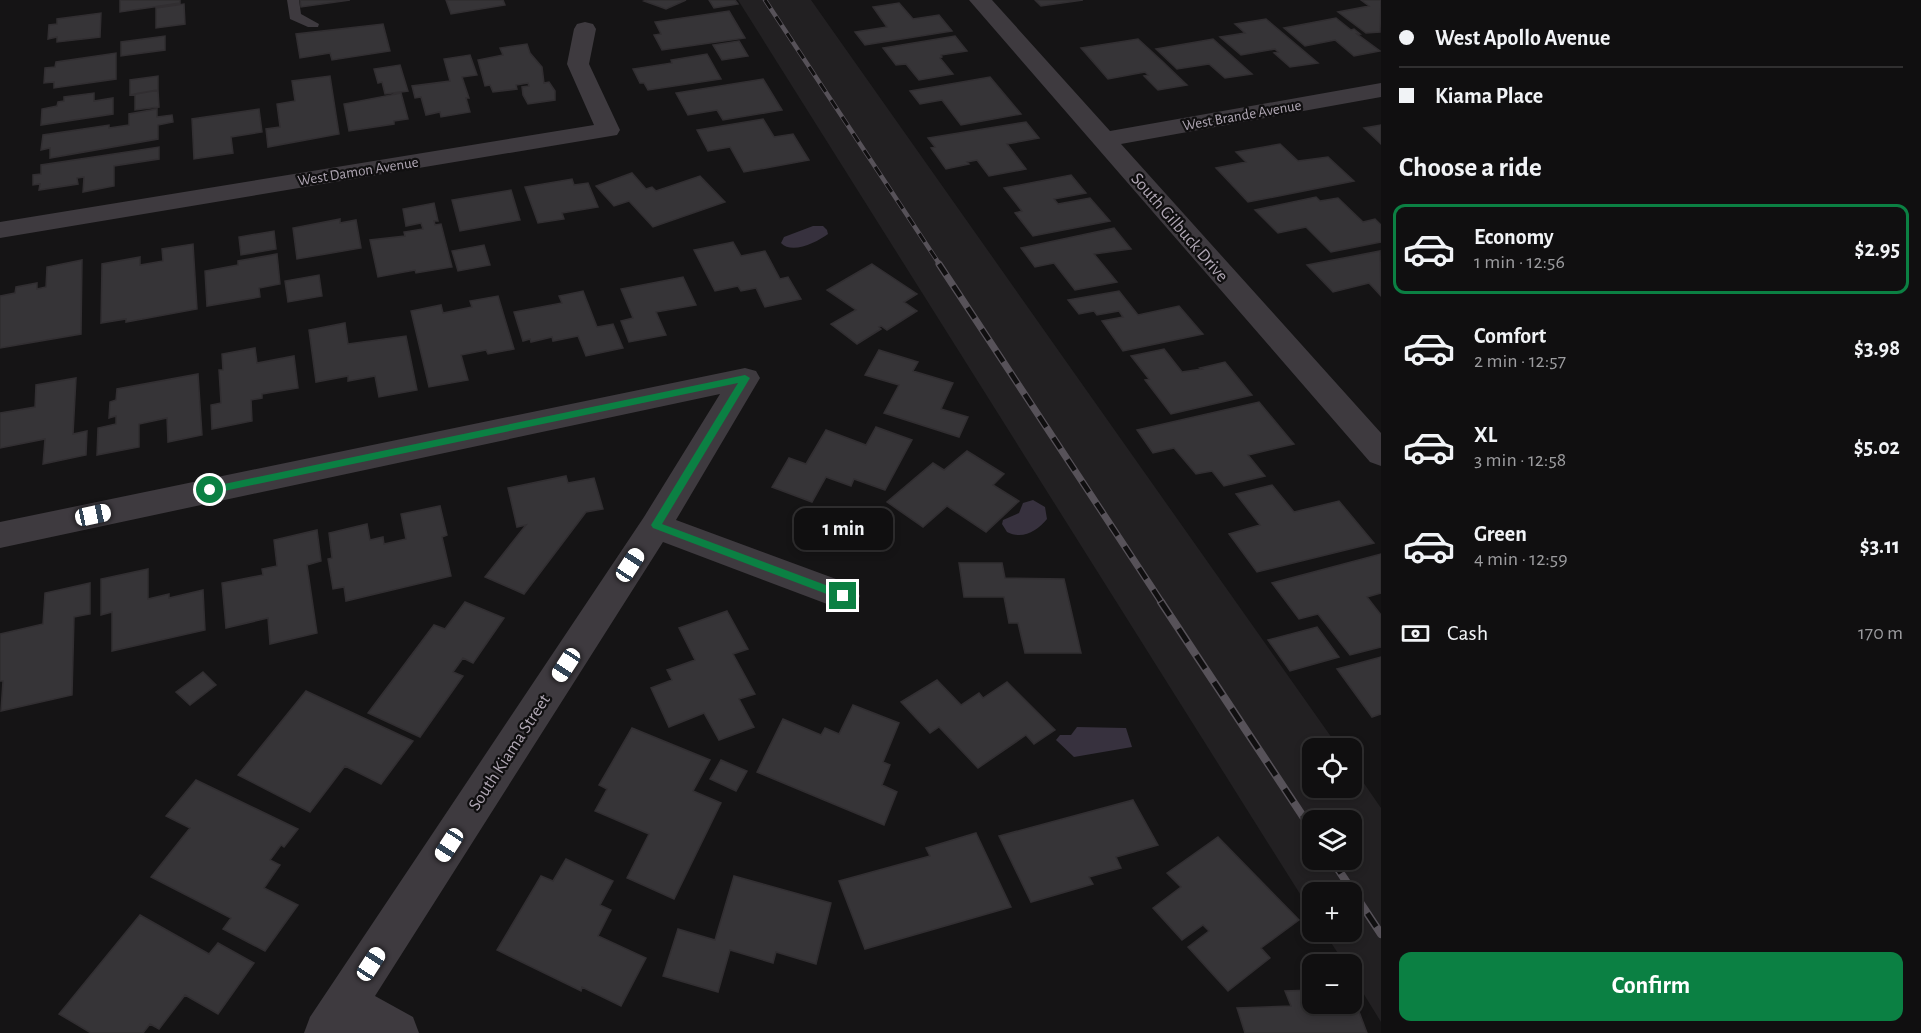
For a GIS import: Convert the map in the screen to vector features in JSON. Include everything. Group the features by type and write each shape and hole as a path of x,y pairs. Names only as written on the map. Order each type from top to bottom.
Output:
{"street":[{"name":"South Gilbuck Drive","path":"980,0 1381,454"},
{"name":"West Damon Avenue","path":"0,230 608,130 578,64 585,28"},
{"name":"West Brande Avenue","path":"1103,140 1381,90"},
{"name":"South Kiama Street","path":"0,534 745,378 656,525 335,1019"},
{"path":"656,525 843,596"},
{"path":"335,1019 397,1033"}],"lane":[{"path":"293,0 295,16 313,24"}],"shaded area":[{"path":"738,0 811,0 1332,738 1302,738 1302,798 1362,798 1362,780 1381,808 1381,1022 1362,991 1362,954 1338,954 1331,942 1362,942 1362,882 1302,882 1302,897"},
{"path":"813,226 823,226 828,234 811,244 798,248 791,248 781,243 784,237"},
{"path":"1033,500 1045,507 1047,519 1039,527 1024,535 1007,532 1002,524 1003,520 1019,513 1023,503"},
{"path":"1077,727 1126,728 1132,747 1074,757 1056,740 1060,735 1071,735"}],"building":[{"path":"120,0 180,0 180,3 120,12"},
{"path":"300,0 350,0 301,7"},
{"path":"446,0 503,0 505,5 451,14"},
{"path":"686,0 666,9 644,1"},
{"path":"709,0 735,0 738,4 714,8"},
{"path":"1035,0 1083,0 1041,6"},
{"path":"1361,0 1381,0 1380,32 1366,33 1338,12 1369,6"},
{"path":"899,3 913,19 939,15 952,31 865,45 855,32 887,27 873,7"},
{"path":"184,4 185,24 156,28 156,8"},
{"path":"729,11 745,38 662,50 654,35 661,34 655,22"},
{"path":"101,13 100,37 57,42 57,37 48,39 49,25 57,24 57,19"},
{"path":"1336,18 1351,30 1354,29 1360,34 1357,34 1380,51 1354,56 1335,40 1305,46 1284,28"},
{"path":"1266,19 1318,63 1290,67 1274,53 1278,52 1275,49 1241,55 1220,37 1245,33 1235,24"},
{"path":"383,24 390,51 332,60 330,53 300,58 296,34"},
{"path":"165,36 165,50 121,56 121,42"},
{"path":"955,36 967,51 941,55 940,58 953,74 919,80 906,64 896,65 883,48"},
{"path":"1138,39 1187,85 1158,90 1144,76 1148,75 1145,72 1108,79 1081,48"},
{"path":"1213,39 1252,74 1225,78 1209,64 1177,69 1156,49"},
{"path":"739,41 748,56 722,60 713,45"},
{"path":"527,44 530,53 542,67 544,83 549,82 555,91 555,100 528,104 522,87 529,86 528,83 516,85 517,89 493,92 490,85 485,86 478,60 503,55 500,48"},
{"path":"116,53 116,79 54,88 54,82 44,83 45,68 55,67 56,62"},
{"path":"707,54 721,79 648,90 644,83 640,83 633,69 672,63 671,60"},
{"path":"470,55 477,75 462,77 469,98 466,98 470,112 441,117 440,112 426,115 421,97 415,98 412,86 450,81 444,59"},
{"path":"400,65 408,91 385,94 382,82 378,83 374,69"},
{"path":"158,76 158,90 130,95 130,80"},
{"path":"330,76 339,134 268,147 266,129 280,127 277,104 295,101 292,81"},
{"path":"990,77 1021,114 961,125 942,100 920,104 910,91"},
{"path":"763,79 782,110 723,120 717,110 688,115 676,93"},
{"path":"158,90 159,107 135,110 135,94"},
{"path":"94,93 94,101 113,98 113,114 41,125 42,109 57,106 58,102 64,101 64,97"},
{"path":"401,93 408,119 394,121 394,124 349,131 344,104"},
{"path":"157,109 157,117 172,115 173,122 158,125 158,139 50,158 50,148 41,150 43,135 109,125 109,128 129,125 129,114"},
{"path":"259,109 262,132 231,137 233,153 194,159 192,119"},
{"path":"763,119 774,137 793,134 809,160 744,172 730,147 708,151 697,130"},
{"path":"1026,122 1039,138 1007,144 1026,169 989,176 977,160 946,169 931,148 935,147 928,138"},
{"path":"1381,125 1381,144 1364,128"},
{"path":"1280,144 1298,161 1328,157 1354,181 1248,202 1216,168 1246,162 1236,152"},
{"path":"159,147 159,159 114,166 114,186 83,192 84,177 77,178 78,184 39,190 40,184 33,185 33,175 41,174 41,165"},
{"path":"632,173 646,189 652,187 656,191 700,176 725,202 653,227 629,201 614,206 596,186"},
{"path":"1071,175 1086,193 1054,199 1058,204 1090,198 1110,221 1033,236 1015,213 1022,211 1004,188"},
{"path":"572,179 574,185 588,183 598,207 562,213 564,219 538,223 525,187"},
{"path":"511,190 520,220 460,231 452,200"},
{"path":"1316,197 1320,201 1338,198 1363,222 1375,219 1381,225 1381,242 1331,252 1306,227 1278,233 1255,210"},
{"path":"434,203 438,221 434,221 435,225 441,224 452,267 416,273 415,270 378,277 370,240 405,236 404,232 423,229 421,223 406,226 403,209"},
{"path":"340,219 340,223 356,220 361,248 297,259 293,228"},
{"path":"1114,228 1131,249 1094,254 1117,282 1075,290 1054,263 1035,267 1021,248"},
{"path":"274,231 276,249 241,255 239,237"},
{"path":"733,242 741,256 765,251 780,279 788,277 801,299 765,307 756,288 741,291 738,286 715,291 694,250"},
{"path":"193,244 197,309 126,322 126,319 101,323 102,264 140,257 140,265 163,261 162,249"},
{"path":"484,245 490,265 458,271 452,251"},
{"path":"1380,251 1381,296 1369,283 1333,292 1307,265"},
{"path":"277,254 280,284 259,288 260,297 207,306 205,271 238,265 238,261"},
{"path":"82,260 81,334 0,348 0,296 15,293 16,287 37,283 37,289 46,287 47,267"},
{"path":"872,264 917,294 904,302 917,311 887,330 879,327 881,329 857,344 831,324 856,310 827,290"},
{"path":"319,275 322,296 288,302 285,281"},
{"path":"683,277 696,305 656,312 666,335 629,342 621,321 633,318 621,289"},
{"path":"583,291 597,327 613,324 623,348 586,356 578,336 553,341 552,337 531,342 530,339 523,341 514,312 562,303 559,296"},
{"path":"1119,291 1138,315 1179,306 1203,334 1123,351 1102,321 1123,317 1119,311 1097,315 1094,311 1079,314 1068,300"},
{"path":"498,296 514,349 488,354 486,350 461,355 468,380 429,387 411,311 441,305 443,313 472,307 470,301"},
{"path":"345,323 348,344 406,336 417,390 379,397 375,376 348,381 348,376 316,382 309,330"},
{"path":"255,348 257,363 294,356 298,388 262,394 262,398 251,400 252,421 212,429 211,405 221,403 219,370 223,370 222,354"},
{"path":"1164,349 1182,372 1225,362 1252,395 1171,414 1145,380 1149,379 1131,356"},
{"path":"879,350 918,362 913,371 953,383 941,409 968,417 959,437 884,413 899,385 865,375"},
{"path":"198,374 202,435 168,442 167,418 139,424 139,447 97,455 98,428 116,424 116,416 109,418 110,402 116,400 117,389"},
{"path":"76,378 73,434 87,431 86,455 43,464 45,439 0,448 0,413 35,407 36,385"},
{"path":"1259,402 1294,444 1248,455 1265,476 1224,486 1212,471 1196,474 1174,448 1153,453 1137,430"},
{"path":"876,427 912,440 885,490 854,479 851,486 826,477 812,502 772,487 789,458 806,464 826,430 866,445"},
{"path":"967,451 1004,474 993,485 1019,501 986,532 947,506 923,527 887,502 933,463 944,470"},
{"path":"566,476 568,483 594,478 603,509 586,512 524,594 485,577 526,525 517,527 508,488"},
{"path":"1272,485 1294,512 1339,501 1374,543 1257,572 1229,534 1260,525 1236,494"},
{"path":"440,506 447,535 442,537 451,576 346,601 344,587 333,589 328,559 332,558 329,533 367,524 370,540 383,537 384,544 406,539 401,514"},
{"path":"317,530 321,561 307,565 317,633 270,644 268,618 226,628 222,583 263,575 262,569 277,566 274,540"},
{"path":"1381,554 1381,593 1367,597 1381,615 1381,647 1350,655 1318,614 1299,619 1272,583"},
{"path":"959,563 1002,563 1005,578 1064,579 1081,653 1025,653 1018,623 1009,623 1004,597 964,597"},
{"path":"148,569 148,599 169,594 169,598 203,590 205,630 112,651 112,612 101,615 101,579"},
{"path":"90,583 90,614 74,617 72,695 1,711 3,681 0,681 0,634 43,624 45,593"},
{"path":"465,602 504,618 473,663 463,658 453,672 463,676 420,737 368,713 434,625 445,629"},
{"path":"727,611 748,649 733,654 755,694 739,699 754,727 719,740 704,713 669,727 651,688 672,680 667,670 695,660 679,628"},
{"path":"1317,627 1339,657 1290,671 1268,640"},
{"path":"1381,657 1381,714 1372,717 1337,669"},
{"path":"203,672 216,685 190,705 176,692"},
{"path":"937,680 961,705 979,693 983,698 1007,682 1055,730 1034,744 1026,735 978,768 939,727 930,733 901,702"},
{"path":"306,691 413,741 381,784 345,766 310,812 238,775"},
{"path":"853,705 899,723 883,762 890,765 882,785 897,792 884,825 757,772 783,719 821,735 825,728 839,734"},
{"path":"632,728 710,760 693,791 721,803 674,899 627,878 649,834 595,811 607,789 599,785"},
{"path":"721,760 747,771 736,791 710,779"},
{"path":"196,780 298,829 284,847 281,845 270,860 280,865 264,888 298,905 265,951 223,929 231,918 151,877 190,828 166,816"},
{"path":"1133,800 1158,845 1116,857 1121,868 1089,877 1093,884 1031,902 999,836"},
{"path":"976,833 1011,907 865,949 839,881 930,856 926,848"},
{"path":"1218,837 1299,920 1261,948 1270,958 1228,991 1188,947 1209,931 1203,925 1182,940 1153,908 1181,887 1167,873"},
{"path":"566,859 613,881 600,905 611,910 598,936 646,958 621,1006 582,987 581,991 497,950 541,876 553,881"},
{"path":"734,876 831,903 816,964 776,952 773,963 730,950 718,992 663,976 678,929 715,940"},
{"path":"140,915 209,954 218,943 254,963 218,1014 185,995 159,1029 150,1024 143,1033 91,1033 59,1014"},
{"path":"1302,990 1302,1014 1360,1014 1367,1033 1245,1033 1237,1008 1291,1006 1285,991"}],"railway":[{"path":"765,0 940,265"},
{"path":"939,264 1162,603"},
{"path":"1161,602 1302,815"},
{"path":"1339,870 1381,934"}],"route":[{"path":"210,490 745,378 656,525 843,596"}]}
